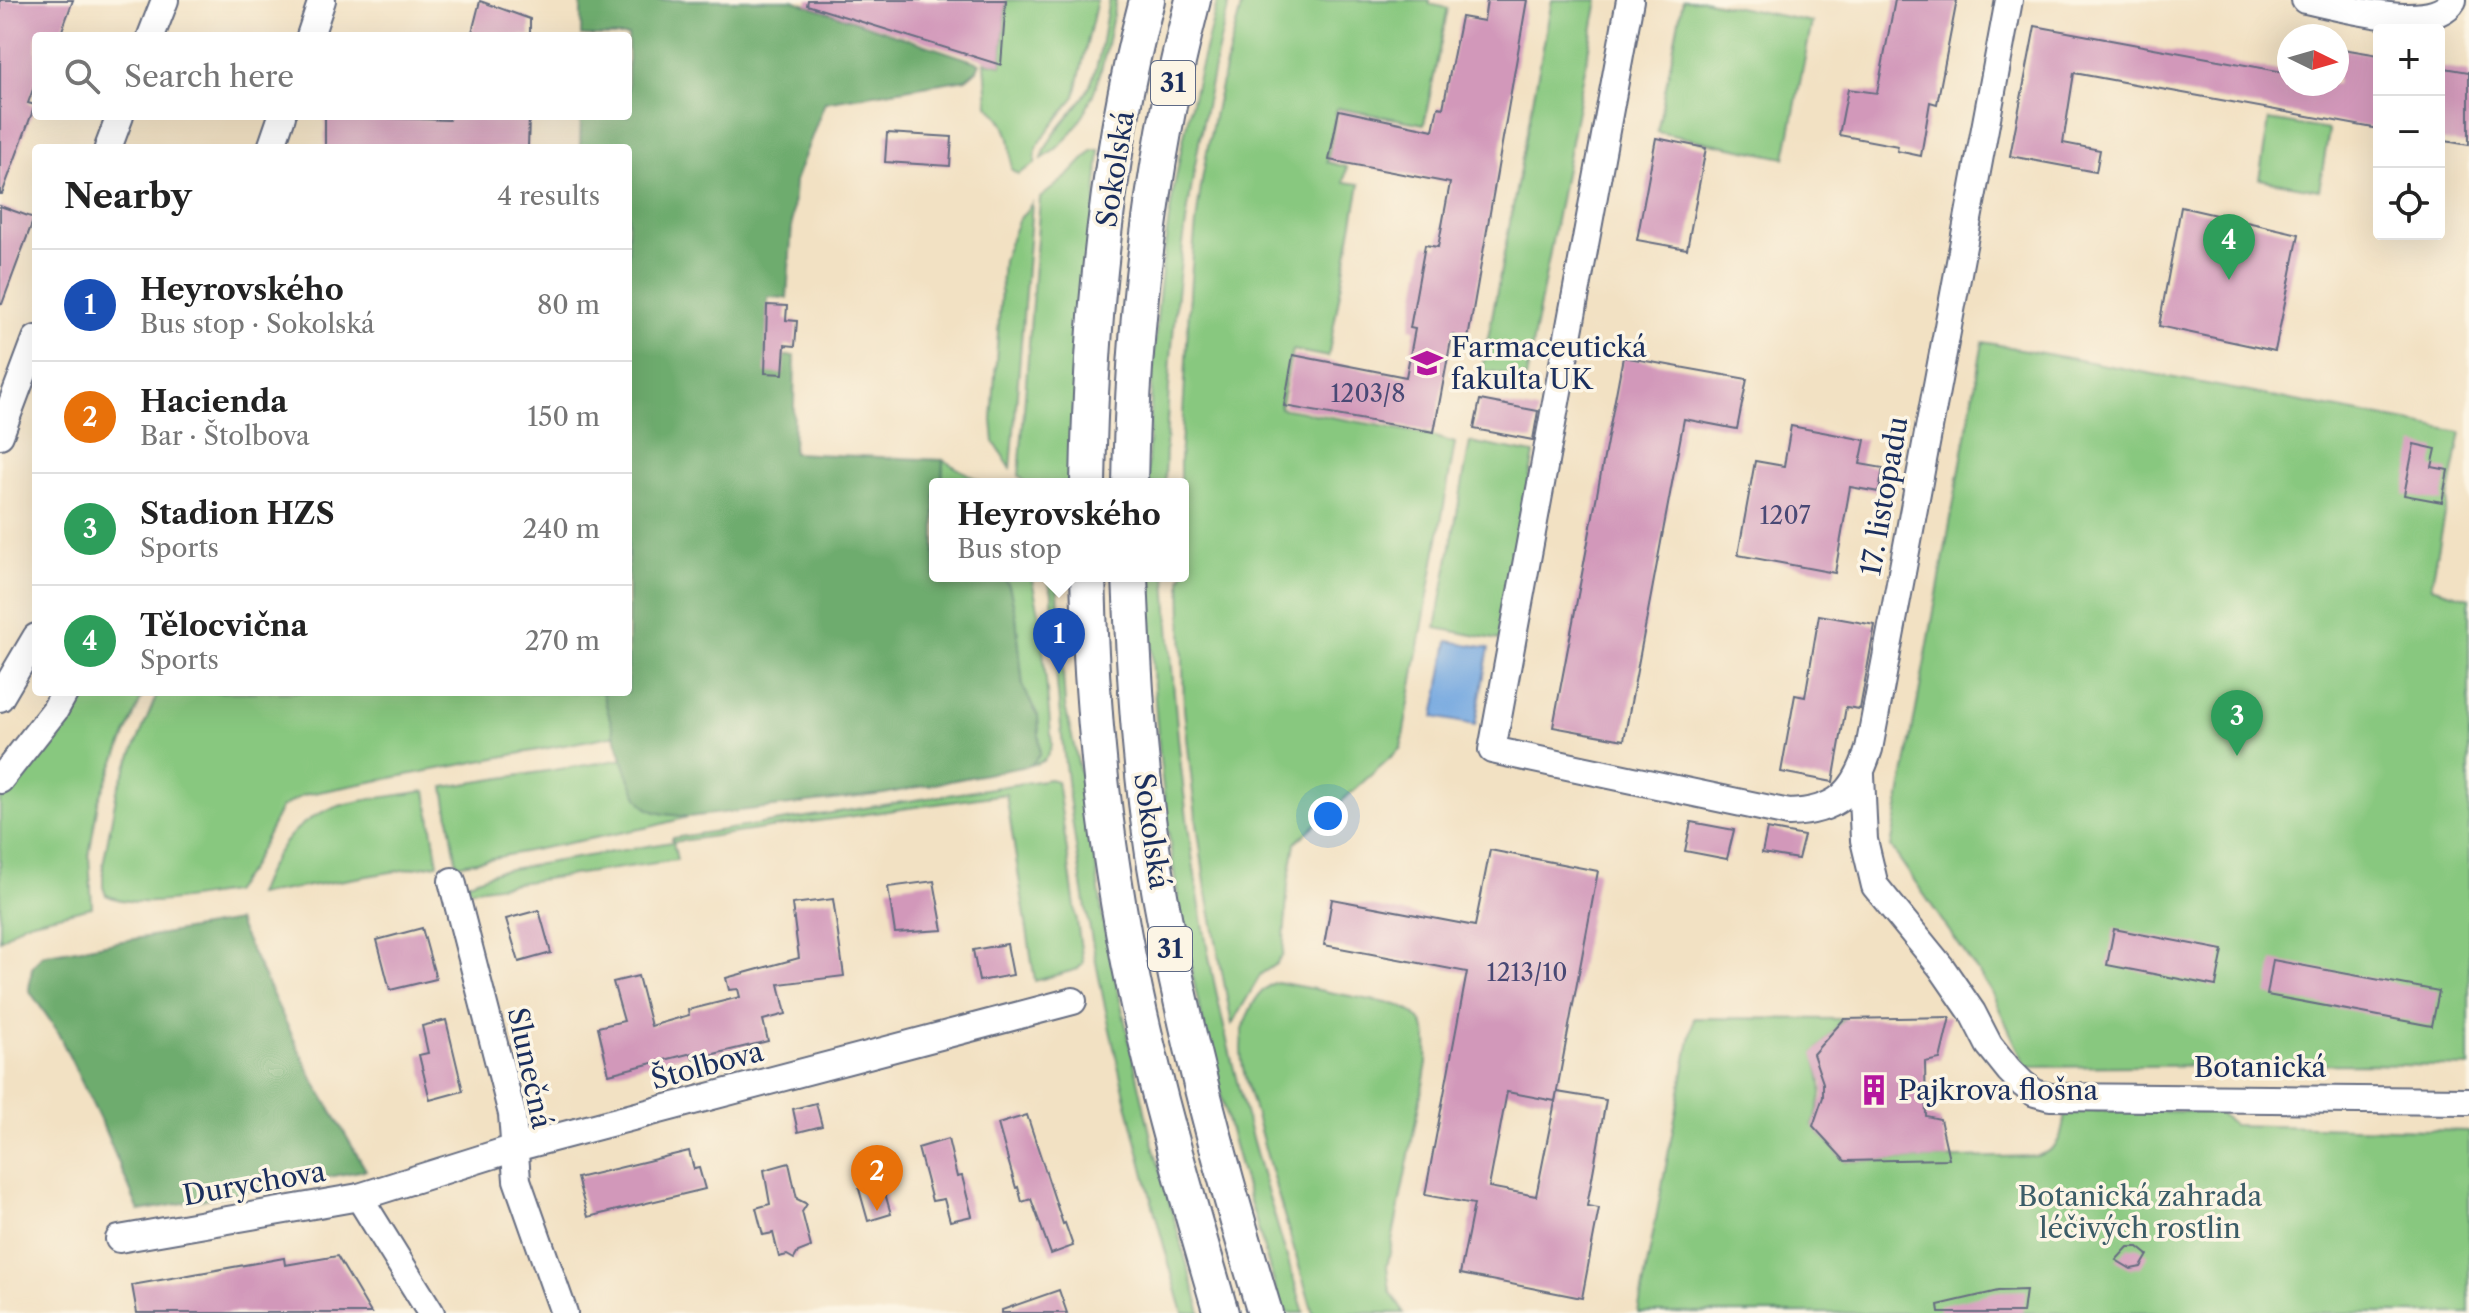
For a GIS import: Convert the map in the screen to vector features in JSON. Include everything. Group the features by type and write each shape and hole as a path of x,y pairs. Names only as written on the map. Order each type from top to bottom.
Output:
{"main road":[{"name":"Sokolská","path":"1088,478 1097,301 1110,194 1147,0"},
{"name":"Sokolská","path":"1130,478 1137,339 1157,168 1174,76 1193,0"},
{"name":"Sokolská","path":"1088,582 1094,690 1110,841 1124,933 1154,1073 1221,1313"},
{"name":"Sokolská","path":"1130,582 1141,754 1152,850 1164,918 1203,1099 1265,1313"}],"street":[{"path":"153,32 165,0"},
{"path":"308,32 311,0"},
{"path":"310,32 322,0"},
{"path":"1630,0 1492,750 1789,813 1814,812 1835,802 1848,792 1861,775"},
{"name":"17. listopadu","path":"1861,775 1872,734 2009,0"},
{"path":"2305,0 2411,19 2449,6 2453,0"},
{"path":"110,144 118,120"},
{"path":"272,144 281,120"},
{"path":"0,435 32,350"},
{"path":"0,698 32,644"},
{"path":"0,780 62,696"},
{"name":"Botanická","path":"1861,775 1864,840 1875,886 1941,967 1972,1012 1989,1045 2009,1070 2035,1093 2050,1097 2469,1101"},
{"name":"Slunečná","path":"452,881 512,1114 517,1180 564,1313"},
{"name":"Štolbova","path":"359,1197 515,1148 1073,1001"},
{"name":"Durychova","path":"119,1239 359,1197 431,1313"}],"green space":[{"path":"581,0 792,0 980,63 966,79 825,102 795,181 787,298 768,297 766,356 795,356 793,453 943,460 942,478 929,478 929,582 1006,582 1009,586 1016,616 1023,687 1038,716 1040,754 1031,765 884,794 688,817 654,811 639,798 626,770 603,696 632,696 632,144 580,144 581,120 632,120 632,32 581,32"},
{"path":"1006,0 1097,0 1075,96 1040,142 1035,164 1018,174 1011,169 1010,142 1005,126 988,105 985,62 1001,65"},
{"path":"1109,0 1116,0 1095,88 1075,128 1042,159 1050,140 1082,100 1092,81"},
{"path":"1218,0 1230,0 1203,119 1184,240 1171,362 1165,478 1147,478 1161,281 1187,121"},
{"path":"1243,0 1429,0 1429,4 1448,8 1424,124 1337,108 1327,162 1347,167 1344,182 1360,184 1328,357 1292,350 1280,408 1426,434 1455,443 1401,748 1295,843 1288,883 1283,955 1261,974 1232,1024 1205,883 1184,709 1181,582 1189,582 1189,478 1180,478 1198,203"},
{"path":"1552,0 1598,0 1526,378 1482,370"},
{"path":"1683,0 1702,0 1812,22 1785,158 1657,132"},
{"path":"2269,120 2329,130 2319,190 2259,179"},
{"path":"1093,150 1100,150 1073,478 1021,478 1040,198 1069,175"},
{"path":"1032,203 1011,469 994,442 992,420 1003,260 1018,221"},
{"path":"1983,342 2461,432 2431,587 2469,598 2469,1067 2367,1064 2026,1067 1991,991 1891,847"},
{"path":"1470,442 1534,454 1499,640 1436,628"},
{"path":"943,460 974,478 942,478"},
{"path":"1006,582 1032,582 1040,617 1052,745 1045,759 1031,765 1040,754 1038,716 1023,687 1016,616"},
{"path":"1048,582 1056,582 1065,706 1089,811 1104,928 1152,1142 1201,1313 1183,1313 1135,1136 1095,957 1066,776 1052,593"},
{"path":"1148,582 1166,582 1184,794 1209,956 1248,1124 1304,1313 1283,1313 1208,1043 1175,878 1154,690"},
{"path":"79,696 142,696 98,802 89,856 92,907 24,923 0,940 0,801 54,736"},
{"path":"156,696 603,696 616,735 303,795 281,808 250,869 232,892 168,901 134,902 106,895 103,865 117,791"},
{"path":"624,759 646,799 663,811 688,817 457,865 444,787"},
{"path":"1050,779 1057,781 1083,963 1078,969 1035,981 1006,794 673,842 677,860 462,891 469,882 498,871 672,842 672,838"},
{"path":"426,791 438,864 257,895 271,864 286,841 303,824 343,805"},
{"path":"237,921 313,1079 366,1170 139,1211 103,1126 56,1029 29,990 32,968 42,955"},
{"path":"1277,982 1397,1005 1415,1015 1424,1028 1427,1064 1387,1267 1390,1291 1404,1313 1313,1313 1241,1057 1243,1029 1250,1009 1262,992"},
{"name":"Botanická zahrada léčivých rostlin","path":"1694,1018 1844,1019 1814,1054 1821,1090 1813,1125 1845,1161 2037,1156 2056,1144 2065,1110 2219,1112 2232,1125 2469,1131 2469,1313 1638,1313"}],"water":[{"path":"1448,641 1489,648 1475,725 1434,717"}],"building":[{"path":"0,0 73,0 61,32 32,32 32,92 28,103 32,104 32,113 0,194"},
{"path":"808,0 1006,0 1001,65 807,5"},
{"path":"1487,0 1527,0 1468,339 1452,335 1434,432 1284,406 1293,355 1406,377 1415,329 1410,328 1425,245 1438,247 1450,183 1329,160 1339,110 1433,130 1438,107 1443,108 1461,17 1484,21"},
{"path":"1895,0 1957,0 1937,104 1930,102 1921,156 1897,151 1898,146 1839,135 1848,89 1877,93"},
{"path":"480,1 530,19 530,32 472,32"},
{"path":"2035,26 2277,71 2277,96 2349,96 2349,50 2373,54 2373,128 2074,73 2063,143 2100,150 2096,172 2010,156"},
{"path":"2445,68 2469,72 2469,145 2445,141"},
{"path":"325,120 529,120 528,144 325,144"},
{"path":"887,133 952,137 950,166 885,162"},
{"path":"1656,138 1706,148 1687,249 1637,240"},
{"path":"0,206 32,217 32,223 0,304"},
{"path":"2181,207 2299,234 2275,351 2159,326"},
{"path":"767,305 787,306 786,320 797,321 795,346 785,345 783,374 765,373"},
{"path":"1623,357 1747,379 1737,429 1684,419 1624,740 1553,727"},
{"path":"1480,400 1538,411 1533,440 1474,429"},
{"path":"1791,426 1865,440 1860,464 1883,468 1879,492 1850,487 1835,573 1738,555 1755,461 1784,466"},
{"path":"2414,444 2436,449 2432,467 2448,470 2442,502 2404,495"},
{"path":"1819,615 1875,625 1860,709 1846,707 1833,782 1781,772 1795,695 1805,697"},
{"path":"1691,822 1734,830 1727,859 1685,851"},
{"path":"1767,829 1804,836 1798,859 1762,853"},
{"path":"1490,850 1598,871 1555,1101 1507,1092 1489,1187 1536,1196 1557,1092 1606,1100 1587,1206 1599,1208 1582,1298 1460,1274 1474,1204 1425,1195 1467,972 1324,945 1332,899 1475,926"},
{"path":"934,881 943,930 895,933 888,887"},
{"path":"833,899 844,976 779,984 786,1014 763,1020 768,1041 693,1059 692,1053 609,1074 598,1027 624,1021 613,982 638,976 651,1026 689,1015 688,1010 740,997 738,989 729,990 726,978 799,958 792,904"},
{"path":"539,910 551,953 519,962 506,919"},
{"path":"422,928 436,979 390,990 377,940"},
{"path":"2114,929 2223,950 2216,986 2107,965"},
{"path":"1007,944 1013,975 979,981 973,950"},
{"path":"2273,960 2439,991 2432,1026 2267,995"},
{"name":"Pajkrova flošna","path":"1950,1017 1940,1059 1925,1062 1926,1116 1940,1119 1949,1159 1845,1161 1813,1126 1823,1097 1823,1083 1813,1054 1844,1019"},
{"path":"446,1020 463,1091 430,1100 419,1055 428,1053 422,1026"},
{"path":"816,1103 822,1126 798,1132 793,1109"},
{"path":"1027,1115 1073,1246 1051,1254 1031,1199 1022,1202 1016,1188 998,1124"},
{"path":"948,1139 957,1177 962,1176 972,1216 950,1221 944,1199 932,1201 918,1148"},
{"path":"689,1151 694,1169 699,1168 705,1189 588,1217 577,1178"},
{"path":"789,1163 797,1199 807,1204 802,1212 811,1247 798,1252 794,1259 787,1255 779,1257 773,1233 763,1235 756,1208 770,1204 764,1170"},
{"path":"882,1183 891,1214 868,1221 859,1189"},
{"path":"2128,1247 2138,1247 2148,1255 2141,1267 2131,1269 2116,1260"},
{"path":"337,1256 371,1313 137,1313 132,1285 284,1258 285,1265"},
{"path":"1059,1290 1067,1313 1002,1313 1002,1310"},
{"path":"2026,1290 2023,1313 1939,1313 1938,1305 1998,1291"}],"place":[{"name":"Tělocvična","path":"2229,280"},
{"name":"Farmaceutická fakulta UK","path":"1427,363"},
{"name":"Heyrovského","path":"1059,674"},
{"name":"Stadion HZS","path":"2237,756"},
{"name":"Pajkrova flošna","path":"1874,1090"},
{"name":"Hacienda","path":"877,1211"}]}
